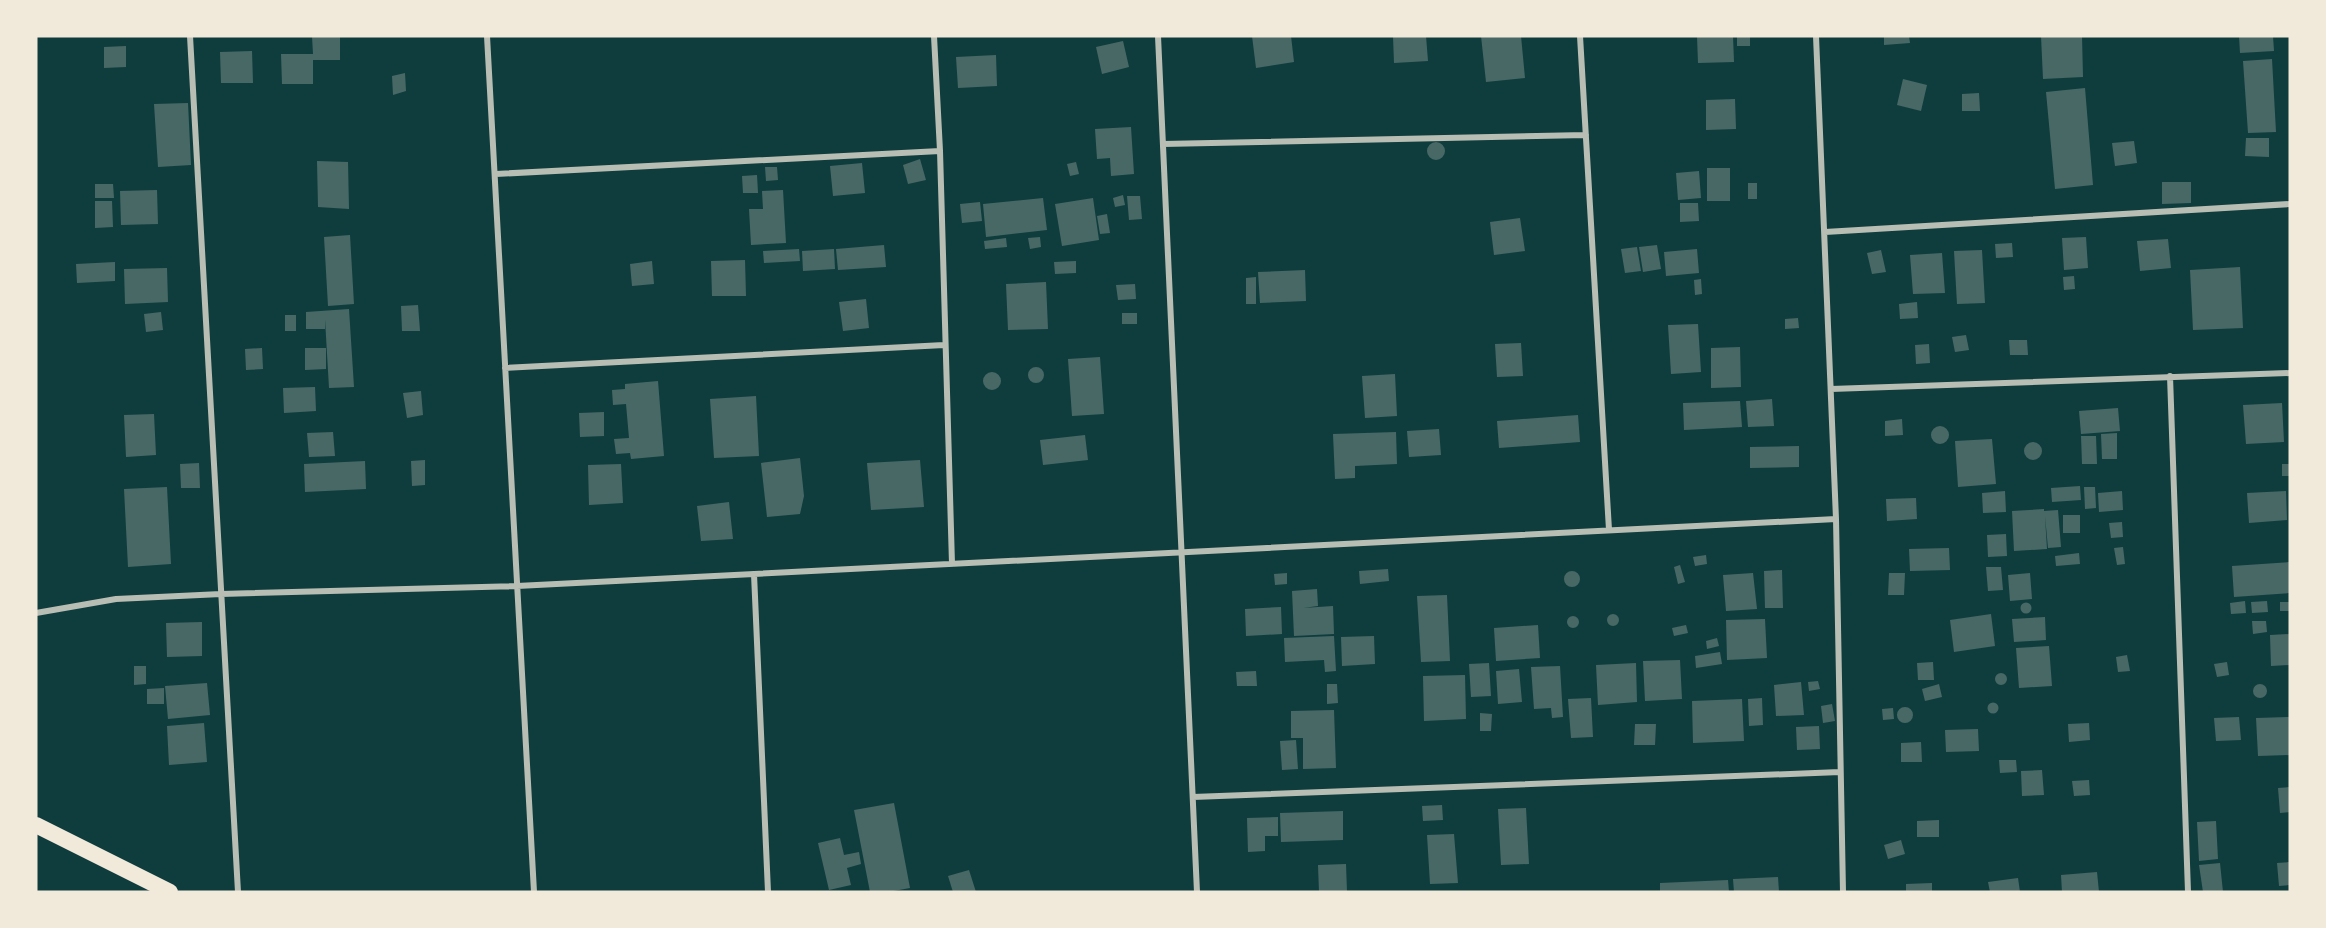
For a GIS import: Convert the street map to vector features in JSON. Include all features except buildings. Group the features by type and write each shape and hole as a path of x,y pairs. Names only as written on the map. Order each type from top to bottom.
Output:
{"highway":[{"path":"36,825 170,892"}],"street":[{"path":"190,36 238,892"},
{"path":"487,36 534,892"},
{"path":"934,36 940,151 952,564"},
{"path":"1158,36 1197,892"},
{"path":"1580,36 1609,530"},
{"path":"1816,36 1826,232 1836,519 1843,892"},
{"path":"1163,144 1586,135"},
{"path":"496,174 940,151"},
{"path":"1826,232 2290,204"},
{"path":"504,368 944,345"},
{"path":"1831,389 2290,373"},
{"path":"2170,376 2188,892"},
{"path":"36,613 116,599 517,586 1836,519"},
{"path":"754,574 768,892"},
{"path":"1193,796 1840,772"}]}
